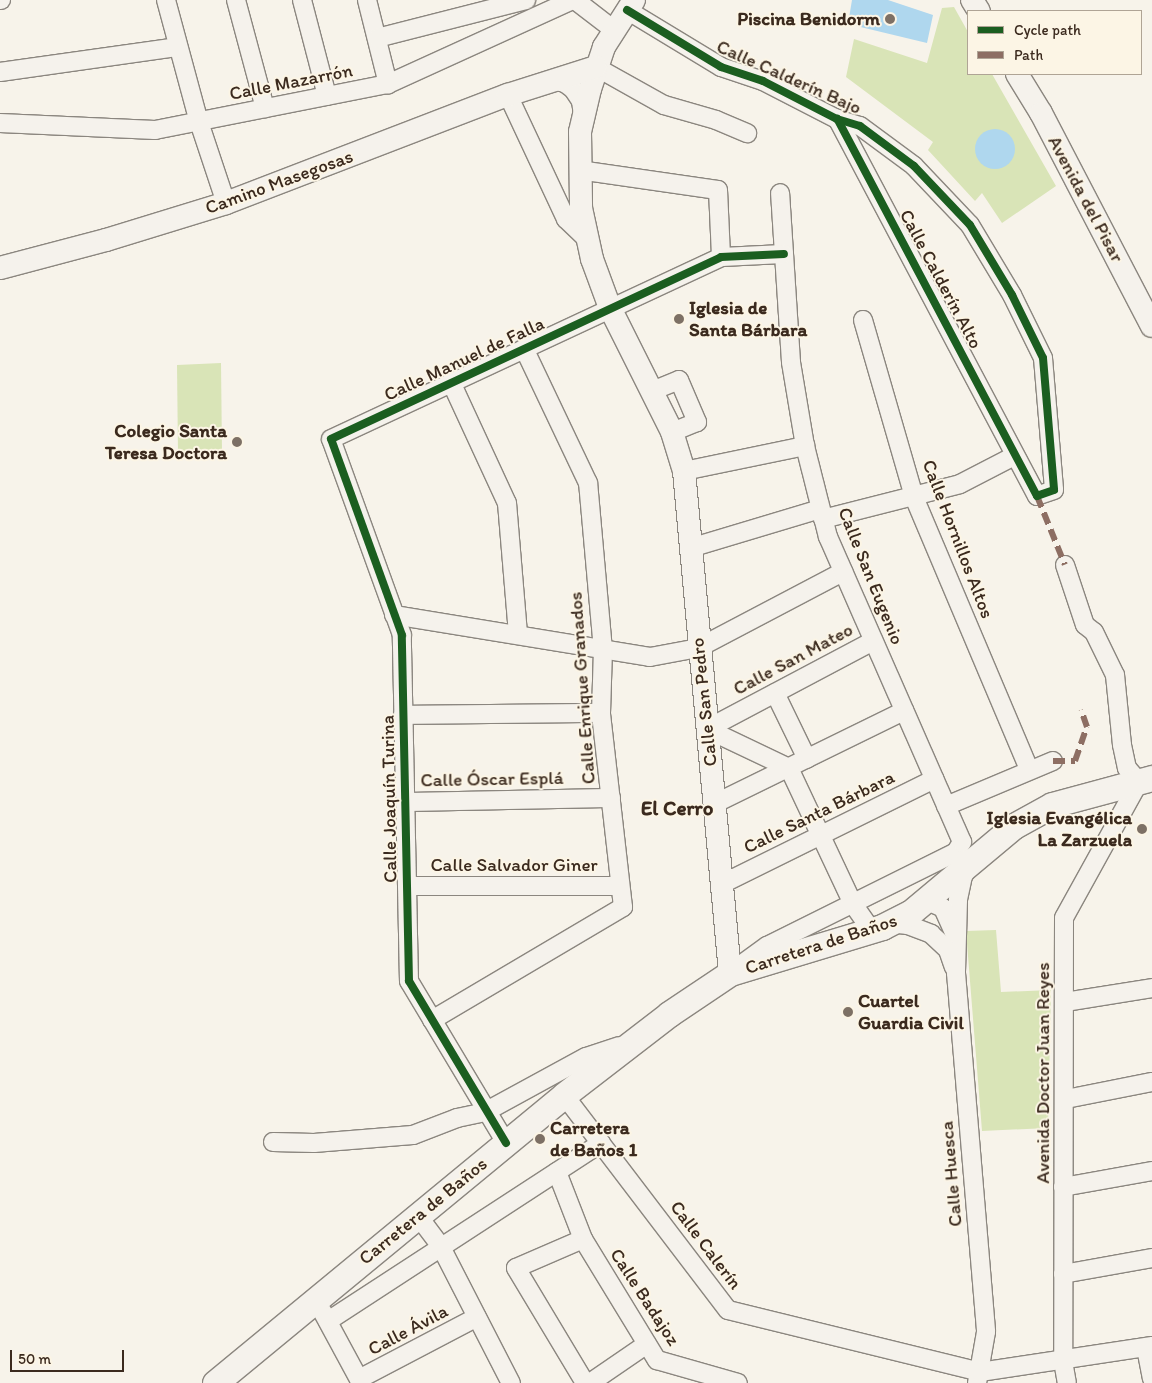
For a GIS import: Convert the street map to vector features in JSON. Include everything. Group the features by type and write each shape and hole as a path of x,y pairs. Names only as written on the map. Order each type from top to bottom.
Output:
{"main road":[{"name":"Carretera de Baños","path":"218,1382 564,1095 634,1041 730,974 880,927 924,901 969,849 1052,805 1146,780"}],"street":[{"path":"166,0 199,122 226,203"},
{"path":"236,0 265,108"},
{"path":"302,0 327,96"},
{"path":"367,0 388,84"},
{"path":"376,38 491,3 526,0"},
{"path":"573,0 614,30"},
{"name":"Calle Mazarrón","path":"0,123 142,130 199,122 388,84 573,0"},
{"name":"Calle San Pedro","path":"631,5 614,30 596,67 583,117 579,170 581,208 587,239 610,308 672,432 684,471 698,648 730,974"},
{"name":"Calle Calderín Bajo","path":"631,5 721,67 763,81 837,119 860,126 914,166 970,225 1012,296 1043,358 1054,490 1037,496"},
{"path":"0,72 178,47"},
{"path":"596,67 664,105 716,120 747,133"},
{"name":"Camino Masegosas","path":"0,268 106,240 226,203 508,95 596,67"},
{"name":"Avenida del Pisar","path":"1018,75 1041,113 1152,326"},
{"path":"552,80 565,83 577,93 583,117"},
{"name":"Calle San Pedro","path":"508,95 566,219 587,239"},
{"name":"Calle Calderín Alto","path":"837,119 935,299 1014,456 1037,496"},
{"path":"579,170 718,190 721,257 784,254"},
{"name":"Calle San Eugenio","path":"780,193 791,362 805,446 822,514 843,572 873,641 946,806 969,849"},
{"name":"Calle Manuel de Falla","path":"331,439 721,257"},
{"name":"Calle Hornillos Altos","path":"863,320 914,497 1029,769"},
{"name":"Calle Enrique Granados","path":"432,1020 623,907 601,713 603,650 588,483 524,348"},
{"path":"451,382 507,503 518,636"},
{"name":"Calle Joaquín Turina","path":"331,439 402,635 408,981 485,1112 506,1143"},
{"path":"684,471 805,446"},
{"path":"690,548 822,514 914,497 960,484 1014,456"},
{"path":"1065,564 1086,625 1094,632 1115,675 1122,745 1127,768 1146,780"},
{"path":"394,615 650,657 698,648 843,572"},
{"name":"Calle San Mateo","path":"707,729 873,641"},
{"path":"775,693 807,759"},
{"path":"714,804 904,711"},
{"path":"403,715 601,713"},
{"path":"707,729 789,768 853,904 880,927 928,932 924,901"},
{"path":"946,806 1053,760"},
{"name":"Calle Santa Bárbara","path":"722,884 934,779"},
{"name":"Avenida Doctor Juan Reyes","path":"1068,1383 1064,1360 1066,1098 1064,918 1146,780"},
{"name":"Calle Óscar Esplá","path":"405,802 611,798"},
{"path":"730,974 767,946 956,852 969,849"},
{"name":"Calle Huesca","path":"969,849 961,882 956,972 986,1332 978,1378"},
{"name":"Calle Salvador Giner","path":"407,886 620,886"},
{"name":"Calle Huesca","path":"924,901 935,902 946,911 957,948"},
{"name":"Calle Huesca","path":"928,932 948,950 956,972"},
{"path":"1065,1002 1152,988"},
{"name":"Carretera de Baños","path":"272,1142 314,1143 413,1135 457,1118 485,1112 586,1057 634,1041"},
{"path":"1066,1098 1152,1082"},
{"name":"Calle Calerín","path":"564,1095 728,1310 978,1378"},
{"name":"Carretera de Baños","path":"328,1321 601,1143"},
{"path":"1064,1187 1152,1171"},
{"name":"Calle Badajoz","path":"556,1172 583,1239 657,1360 738,1383"},
{"path":"418,1216 441,1247 509,1382"},
{"path":"583,1239 516,1268 585,1383"},
{"path":"1064,1274 1152,1258"},
{"path":"316,1299 360,1381"},
{"name":"Calle Ávila","path":"360,1381 477,1317"},
{"path":"590,1383 647,1344"},
{"path":"978,1378 1064,1360 1149,1347 1152,1378"}],"green space":[{"path":"954,7 967,30 967,75 993,75 1056,186 1002,223 982,193 975,201 928,150 933,142 846,77 854,39 927,63 942,8"},
{"path":"221,363 222,453 178,454 177,365"},
{"path":"996,930 1001,992 1051,990 1048,1128 982,1131 966,931"}],"water":[{"name":"Piscina Benidorm","path":"852,0 888,0 933,15 927,43 848,24"},
{"path":"999,129 1006,132 1012,138 1015,149 1014,157 1006,166 999,169 991,169 984,166 976,157 975,145 978,138 987,130"}],"marked path":[{"path":"1037,496 1065,565"},
{"path":"1053,761 1075,761 1087,727 1081,710"}],"cycle path":[{"path":"627,10 721,67 763,81 837,119 860,126 914,166 970,225 1012,295 1043,358 1054,490 1037,496 837,119"},
{"path":"506,1143 409,981 402,635 331,439 721,257 784,254"}],"place":[{"name":"Piscina Benidorm","path":"890,19"},
{"name":"Iglesia de Santa Bárbara","path":"679,319"},
{"name":"Colegio Santa Teresa Doctora","path":"237,442"},
{"name":"Iglesia Evangélica La Zarzuela","path":"1142,829"},
{"name":"Cuartel Guardia Civil","path":"848,1012"},
{"name":"Carretera de Baños 1","path":"540,1139"}],"district":[{"name":"El Cerro","path":"677,808"}]}
